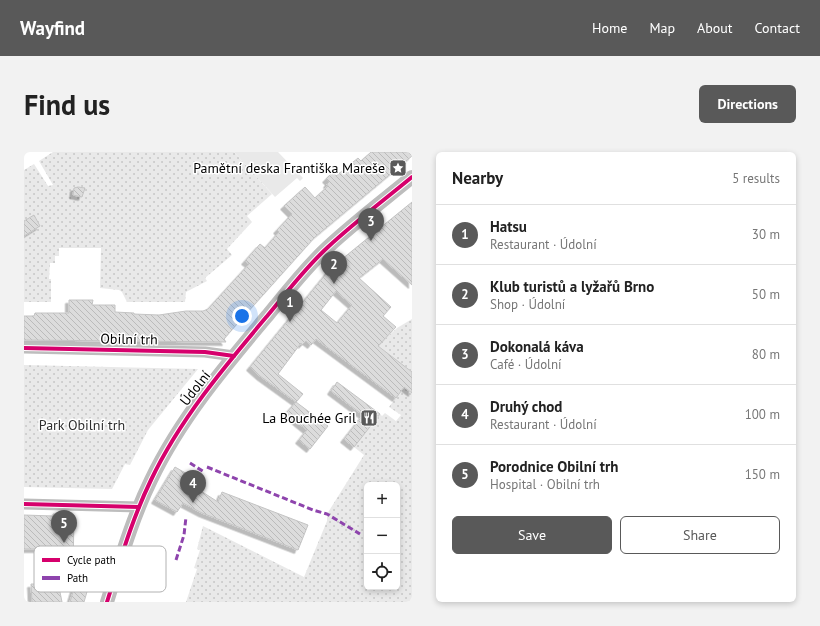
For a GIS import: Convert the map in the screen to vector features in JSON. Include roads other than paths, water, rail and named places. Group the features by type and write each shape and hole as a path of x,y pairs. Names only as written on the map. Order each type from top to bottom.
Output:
{"street":[{"name":"Údolní","path":"126,546 139,507 151,479 190,412 234,356 320,254 412,177"},
{"name":"Obilní trh","path":"24,348 205,352 234,356"},
{"path":"24,504 139,507"},
{"name":"Údolní","path":"107,602 110,592"}],"tram line":[{"path":"123,546 136,507 158,459 188,411 230,355 306,266 331,241 412,173"},
{"path":"104,602 107,592"}],"place":[{"name":"Pamětní deska Františka Mareše","path":"398,168"},
{"name":"Dokonalá káva","path":"371,241"},
{"name":"Klub turistů a lyžařů Brno","path":"334,284"},
{"name":"Hatsu","path":"290,322"},
{"name":"La Bouchée Gril","path":"369,418"},
{"name":"Druhý chod","path":"193,503"},
{"name":"Porodnice Obilní trh","path":"64,543"}],"park label":[{"name":"Park Obilní trh","path":"82,425"}]}
